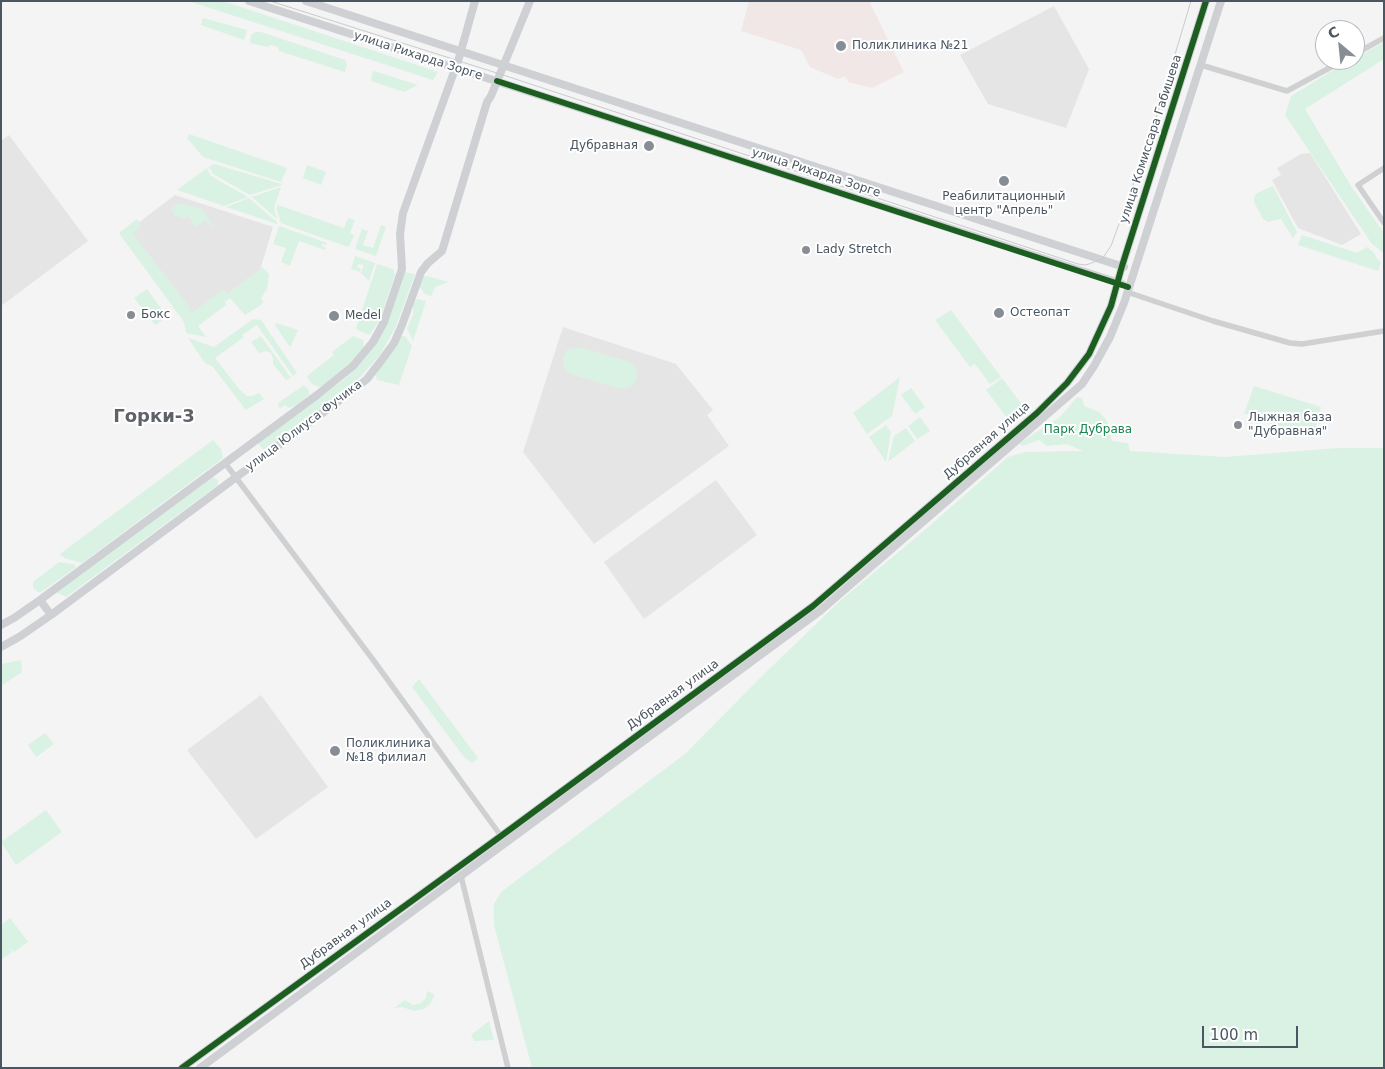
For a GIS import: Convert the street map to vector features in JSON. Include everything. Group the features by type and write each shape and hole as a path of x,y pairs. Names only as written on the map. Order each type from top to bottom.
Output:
{"street":[{"name":"улица Рихарда Зорге","path":"249,1 1117,283 1128,289"},
{"name":"улица Рихарда Зорге","path":"306,1 1134,270"},
{"name":"улица Юлиуса Фучика","path":"1,625 40,600 354,366 374,342 384,322 402,269 400,225 403,213 461,52 475,1"},
{"name":"улица Юлиуса Фучика","path":"1,647 51,615 367,379 394,343 421,272 442,251 487,102 492,96 530,1"},
{"name":"улица Комиссара Габишева","path":"1117,283 1206,1"},
{"name":"улица Комиссара Габишева","path":"1128,289 1221,1"},
{"path":"1365,48 1384,38"},
{"path":"1201,65 1287,92 1326,70"},
{"path":"1384,168 1358,185 1384,223"},
{"name":"Дубравная улица","path":"200,1068 461,876 504,839 813,606 1037,413 1067,383 1089,354 1103,326 1117,283"},
{"path":"1128,289 1213,321 1290,343 1302,344 1384,331"},
{"name":"Дубравная улица","path":"182,1068 405,906 504,839 820,611 1082,384 1110,337 1128,289"},
{"path":"225,463 504,839"},
{"path":"40,600 51,615"},
{"path":"461,876 508,1068"},
{"path":"405,906 410,913"}],"shaded area":[{"name":"Поликлиника №21","path":"749,1 869,1 904,72 872,88 848,82 845,76 838,79 810,67 801,50 741,31"},
{"path":"1054,6 1089,69 1066,128 988,104 960,55"},
{"path":"9,135 88,241 1,306 1,141"},
{"path":"1310,153 1361,234 1342,245 1298,228 1272,180 1281,175 1277,168 1301,154"},
{"path":"175,195 273,227 260,270 187,323 121,236"},
{"path":"563,327 676,364 713,410 707,415 729,446 594,544 523,452"},
{"path":"716,480 757,535 644,619 604,562"},
{"path":"261,695 328,787 256,839 187,750"}],"green space":[{"path":"188,1 223,1 438,72 433,80"},
{"path":"203,18 247,30 244,40 201,25"},
{"path":"255,32 261,32 345,60 347,64 345,72 279,51 278,47 271,45 267,47 250,43 251,35"},
{"path":"1384,42 1384,59 1305,109 1351,186 1384,233 1384,253 1372,244 1285,115 1291,96 1333,70 1365,70 1365,52"},
{"path":"374,71 418,85 404,92 371,81"},
{"path":"189,134 287,168 281,182 203,157 187,138"},
{"path":"214,164 282,185 250,195 213,174 209,167"},
{"path":"307,165 326,172 321,185 303,178"},
{"path":"207,168 211,176 248,197 224,206 177,190"},
{"path":"1273,186 1297,232 1293,238 1281,219 1268,222 1263,219 1254,202 1254,197 1257,193"},
{"path":"281,187 274,208 277,219 252,197"},
{"path":"249,198 277,222 277,224 226,207"},
{"path":"179,203 202,209 213,225 211,227 205,220 196,227 188,216 183,219 182,217 175,216 171,210 173,206"},
{"path":"278,205 344,228 348,218 355,220 350,233 354,235 350,245 348,247 281,223 276,208"},
{"path":"137,219 141,225 133,234 189,306 191,313 224,289 227,294 260,270 261,266 269,274 267,289 261,298 263,301 261,305 245,315 230,298 225,302 226,305 198,326 206,337 186,333 184,322 119,233"},
{"path":"381,225 386,227 376,256 355,249 362,229 368,231 363,245 373,248"},
{"path":"279,226 327,243 326,245 322,244 326,248 325,250 299,241 290,266 281,262 286,248 273,244"},
{"path":"1302,235 1357,253 1367,247 1381,262 1378,271 1298,245"},
{"path":"355,256 375,263 369,281 361,273 364,265 359,264 357,267 361,269 360,272 351,269"},
{"path":"377,264 393,269 395,275 380,320 369,335 356,329"},
{"path":"404,272 415,274 396,326 380,355 351,387 264,451 258,443 343,380 370,352 382,334"},
{"path":"424,276 448,282 435,287 431,296 425,294 419,286"},
{"path":"147,289 167,317 155,325 134,298"},
{"path":"417,299 426,301 413,341 407,328 413,315 413,303"},
{"path":"951,310 1001,377 990,384 975,364 970,367 935,320"},
{"path":"253,319 261,320 297,373 293,376 257,325 242,335 244,337 215,358 239,389 247,396 259,393 264,399 246,410 212,366 205,363 188,338 214,347"},
{"path":"276,323 298,330 291,346 289,346 275,325"},
{"path":"261,336 291,378 286,380 273,364 271,353 266,351 259,353 251,342"},
{"path":"353,336 363,340 364,347 350,364 324,385 319,387 312,384 307,377 308,375 334,355 332,352"},
{"path":"401,336 405,336 412,346 399,385 377,380 375,373"},
{"path":"578,347 630,362 637,370 636,381 630,387 622,389 570,374 564,368 563,357 567,350"},
{"path":"900,377 892,416 867,434 853,413"},
{"path":"1002,378 1023,406 1007,418 986,390"},
{"path":"304,385 309,390 309,395 295,406 288,408 285,405 279,409 278,403"},
{"path":"1254,386 1321,407 1313,438 1271,425 1264,414 1244,414"},
{"path":"911,388 925,407 915,414 901,395"},
{"name":"Парк Дубрава","path":"1077,397 1082,398 1084,406 1099,412 1109,426 1113,426 1113,428 1109,429 1112,441 1128,443 1130,451 1225,457 1338,448 1384,448 1384,1068 532,1068 494,925 494,904 501,892 685,754 841,600 1008,457 1025,452 1083,451 1067,444 1047,446 1039,440 1022,446 1020,443 1060,417"},
{"path":"920,417 930,431 917,439 908,426"},
{"path":"886,425 891,432 886,462 869,437"},
{"path":"906,428 915,441 888,462 894,436"},
{"path":"213,440 221,449 223,458 82,563 64,558 60,554"},
{"path":"213,477 218,480 218,485 66,597 55,592"},
{"path":"59,562 76,566 41,592 33,588 33,582"},
{"path":"21,660 22,672 1,686 1,664"},
{"path":"419,679 478,758 472,763 464,757 412,687"},
{"path":"45,733 54,744 36,757 28,745"},
{"path":"46,810 62,832 16,865 1,842"},
{"path":"10,918 28,942 14,952 9,947 12,952 1,960 1,925"},
{"path":"427,991 434,994 434,996 430,1004 424,1009 414,1011 402,1007 394,1008 405,1000 413,1005 421,1003 426,998"},
{"path":"489,1021 494,1040 474,1041 471,1035"}],"tram line":[{"path":"270,1 500,74 1078,264 1086,265 1102,259 1111,246 1150,138 1191,1"}],"cycle path":[{"path":"182,1068 813,606 1037,413 1067,383 1089,354 1111,306 1206,1"},
{"path":"497,81 1128,287"}],"place":[{"name":"Поликлиника №21","path":"841,46"},
{"name":"Дубравная","path":"649,146"},
{"name":"Реабилитационный центр \"Апрель\"","path":"1004,181"},
{"name":"Lady Stretch","path":"806,250"},
{"name":"Остеопат","path":"999,313"},
{"name":"Бокс","path":"131,315"},
{"name":"Medel","path":"334,316"},
{"name":"Лыжная база \"Дубравная\"","path":"1238,425"},
{"name":"Поликлиника №18 филиал","path":"335,751"}],"district":[{"name":"Горки-3","path":"154,417"}]}
